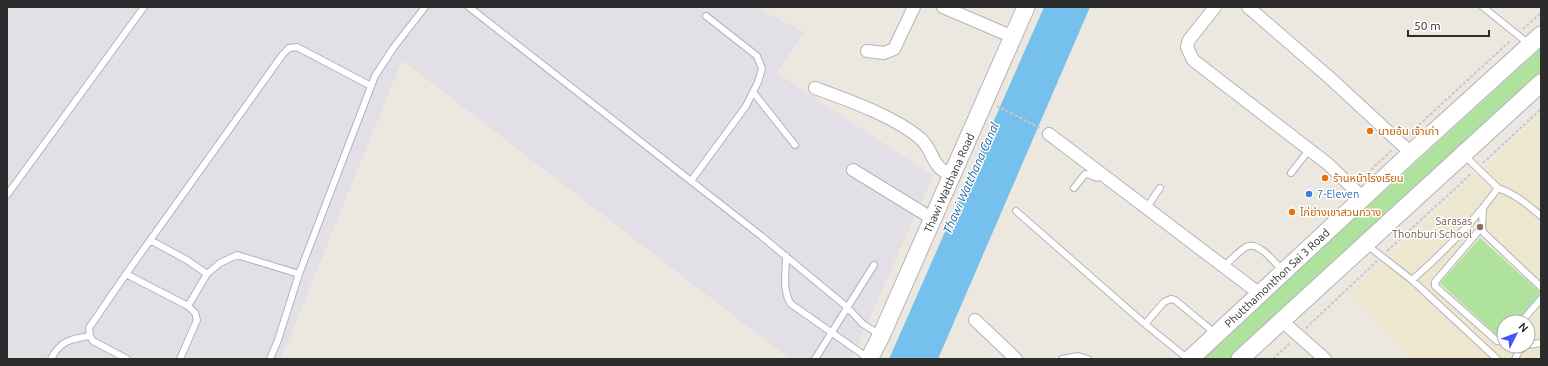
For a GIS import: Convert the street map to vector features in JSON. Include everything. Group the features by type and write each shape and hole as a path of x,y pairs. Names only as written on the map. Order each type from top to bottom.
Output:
{"main road":[{"name":"Thawi Watthana Road","path":"869,359 881,336 1026,7"},
{"name":"Phutthamonthon Sai 3 Road","path":"1189,359 1535,40"},
{"path":"1240,359 1541,83"}],"street":[{"path":"867,51 884,53 894,49 914,7"},
{"path":"943,7 1013,37"},
{"path":"1215,7 1189,40 1187,47 1194,60 1328,164 1362,198"},
{"path":"1248,7 1330,78 1411,153"},
{"path":"815,88 868,109 898,124 920,138 929,148 939,167 952,176"},
{"path":"1047,132 1260,294"},
{"path":"853,170 933,218"},
{"path":"975,320 1016,359"},
{"path":"1282,321 1325,359"}],"lane":[{"path":"7,195 144,7"},
{"path":"270,359 278,340 298,274 375,76 384,61 425,7"},
{"path":"469,7 786,256 847,307 863,324 881,336"},
{"path":"1483,7 1535,40"},
{"path":"691,181 746,106 758,82 762,68 757,56 706,16"},
{"path":"125,359 94,341 90,336 89,328 283,54 289,48 297,47 371,86"},
{"path":"753,92 795,144"},
{"path":"1291,173 1309,150"},
{"path":"1463,154 1498,188 1510,192 1521,199 1541,216"},
{"path":"1074,188 1085,174 1095,178 1099,178 1103,175"},
{"path":"1147,207 1160,188"},
{"path":"1412,280 1466,229 1498,188"},
{"path":"1483,208 1483,232 1541,287"},
{"path":"1016,211 1145,324 1189,359"},
{"path":"1482,227 1435,282 1435,286 1496,340"},
{"path":"150,240 187,260 207,274"},
{"path":"1366,244 1412,280 1497,359"},
{"path":"1224,266 1246,247 1252,245 1258,247 1284,272"},
{"path":"188,306 207,274 220,263 237,255 298,274"},
{"path":"786,256 785,290 787,299 791,304 869,359"},
{"path":"815,359 874,265"},
{"path":"126,274 188,306 195,313 197,320 180,359"},
{"path":"1145,324 1164,302 1171,299 1176,300 1217,334"},
{"path":"1529,314 1541,299"},
{"path":"51,359 55,351 68,341 90,336"},
{"path":"1062,359 1078,356 1088,359"}],"path":[{"path":"997,106 1047,132"},
{"path":"1273,359 1541,109"}],"shaded area":[{"path":"7,7 756,7 804,32 777,73 933,176 851,359 790,359 402,60 281,359 7,359"},
{"name":"Sarasas Thonburi School","path":"1541,115 1541,359 1412,359 1350,292"}],"green space":[{"path":"1541,48 1541,72 1229,359 1200,359"},
{"path":"1480,238 1541,293 1523,314 1496,314 1496,334 1440,283"}],"water":[{"name":"Thawi Watthana Canal","path":"1044,7 1090,7 938,359 889,359"}],"place":[{"name":"นายอ้น เจ้าเก่า","path":"1370,131"},
{"name":"ร้านหน้าโรงเรียน","path":"1325,178"},
{"name":"7-Eleven","path":"1309,194"},
{"name":"ไก่ย่างเขาสวนกวาง","path":"1292,212"},
{"name":"Sarasas Thonburi School","path":"1480,227"}]}
